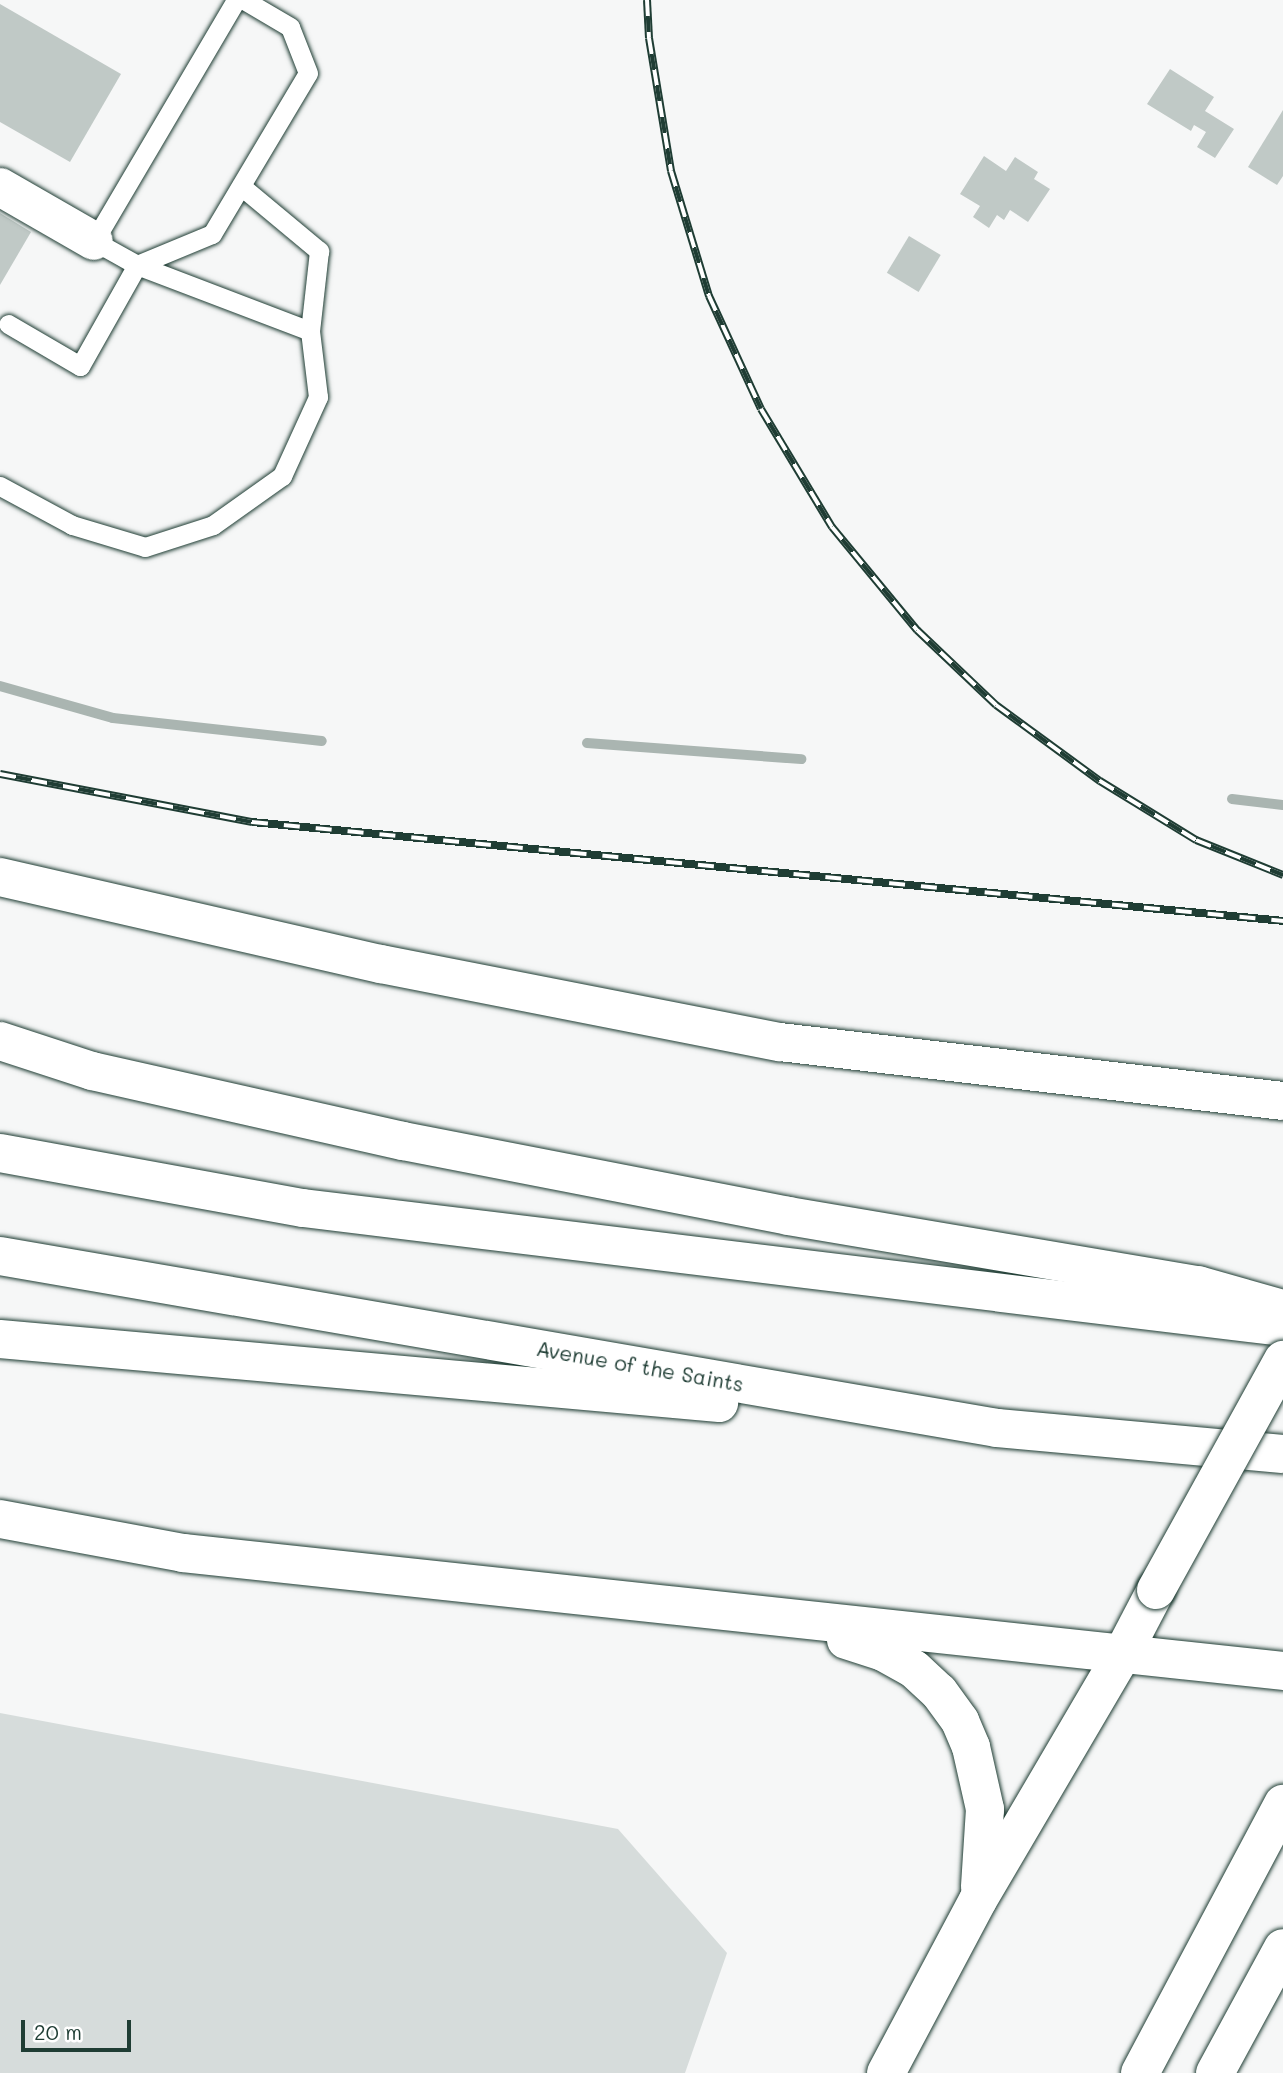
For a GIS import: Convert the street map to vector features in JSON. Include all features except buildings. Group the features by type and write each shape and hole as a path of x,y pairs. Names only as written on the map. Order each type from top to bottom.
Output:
{"main road":[{"path":"0,187 94,241"},
{"path":"0,877 381,964 780,1042 1280,1099"},
{"path":"0,1041 92,1071 403,1141 788,1216 1198,1285 1283,1309"},
{"path":"0,1153 303,1208 1283,1327"},
{"name":"Avenue of the Saints","path":"0,1256 996,1428 1283,1454"},
{"path":"0,1339 996,1428"},
{"path":"886,2073 978,1900 1123,1653 1283,1360"},
{"path":"0,1519 183,1553 1283,1671"},
{"path":"724,1613 839,1638 883,1652 914,1669 939,1692 960,1721 971,1747 985,1809 978,1900"},
{"path":"1140,2073 1283,1804"},
{"path":"1215,2073 1283,1948"}],"lane":[{"path":"236,0 94,241 137,265 310,331"},
{"path":"8,324 80,366 137,265 212,234 308,74 290,27 244,0"},
{"path":"0,486 72,525 145,547 213,525 282,475 318,397 310,331 319,251 240,186"}],"shaded area":[{"path":"0,1713 618,1829 727,1953 685,2073 0,2073"}],"waterway":[{"path":"0,686 113,718 322,741"},
{"path":"587,743 801,759"},
{"path":"1232,799 1283,805"}],"railway":[{"path":"647,0 649,38 671,171 709,296 761,409 832,527 917,630 996,705 1100,781 1196,840 1283,875"},
{"path":"0,774 252,822 1283,921"}]}
